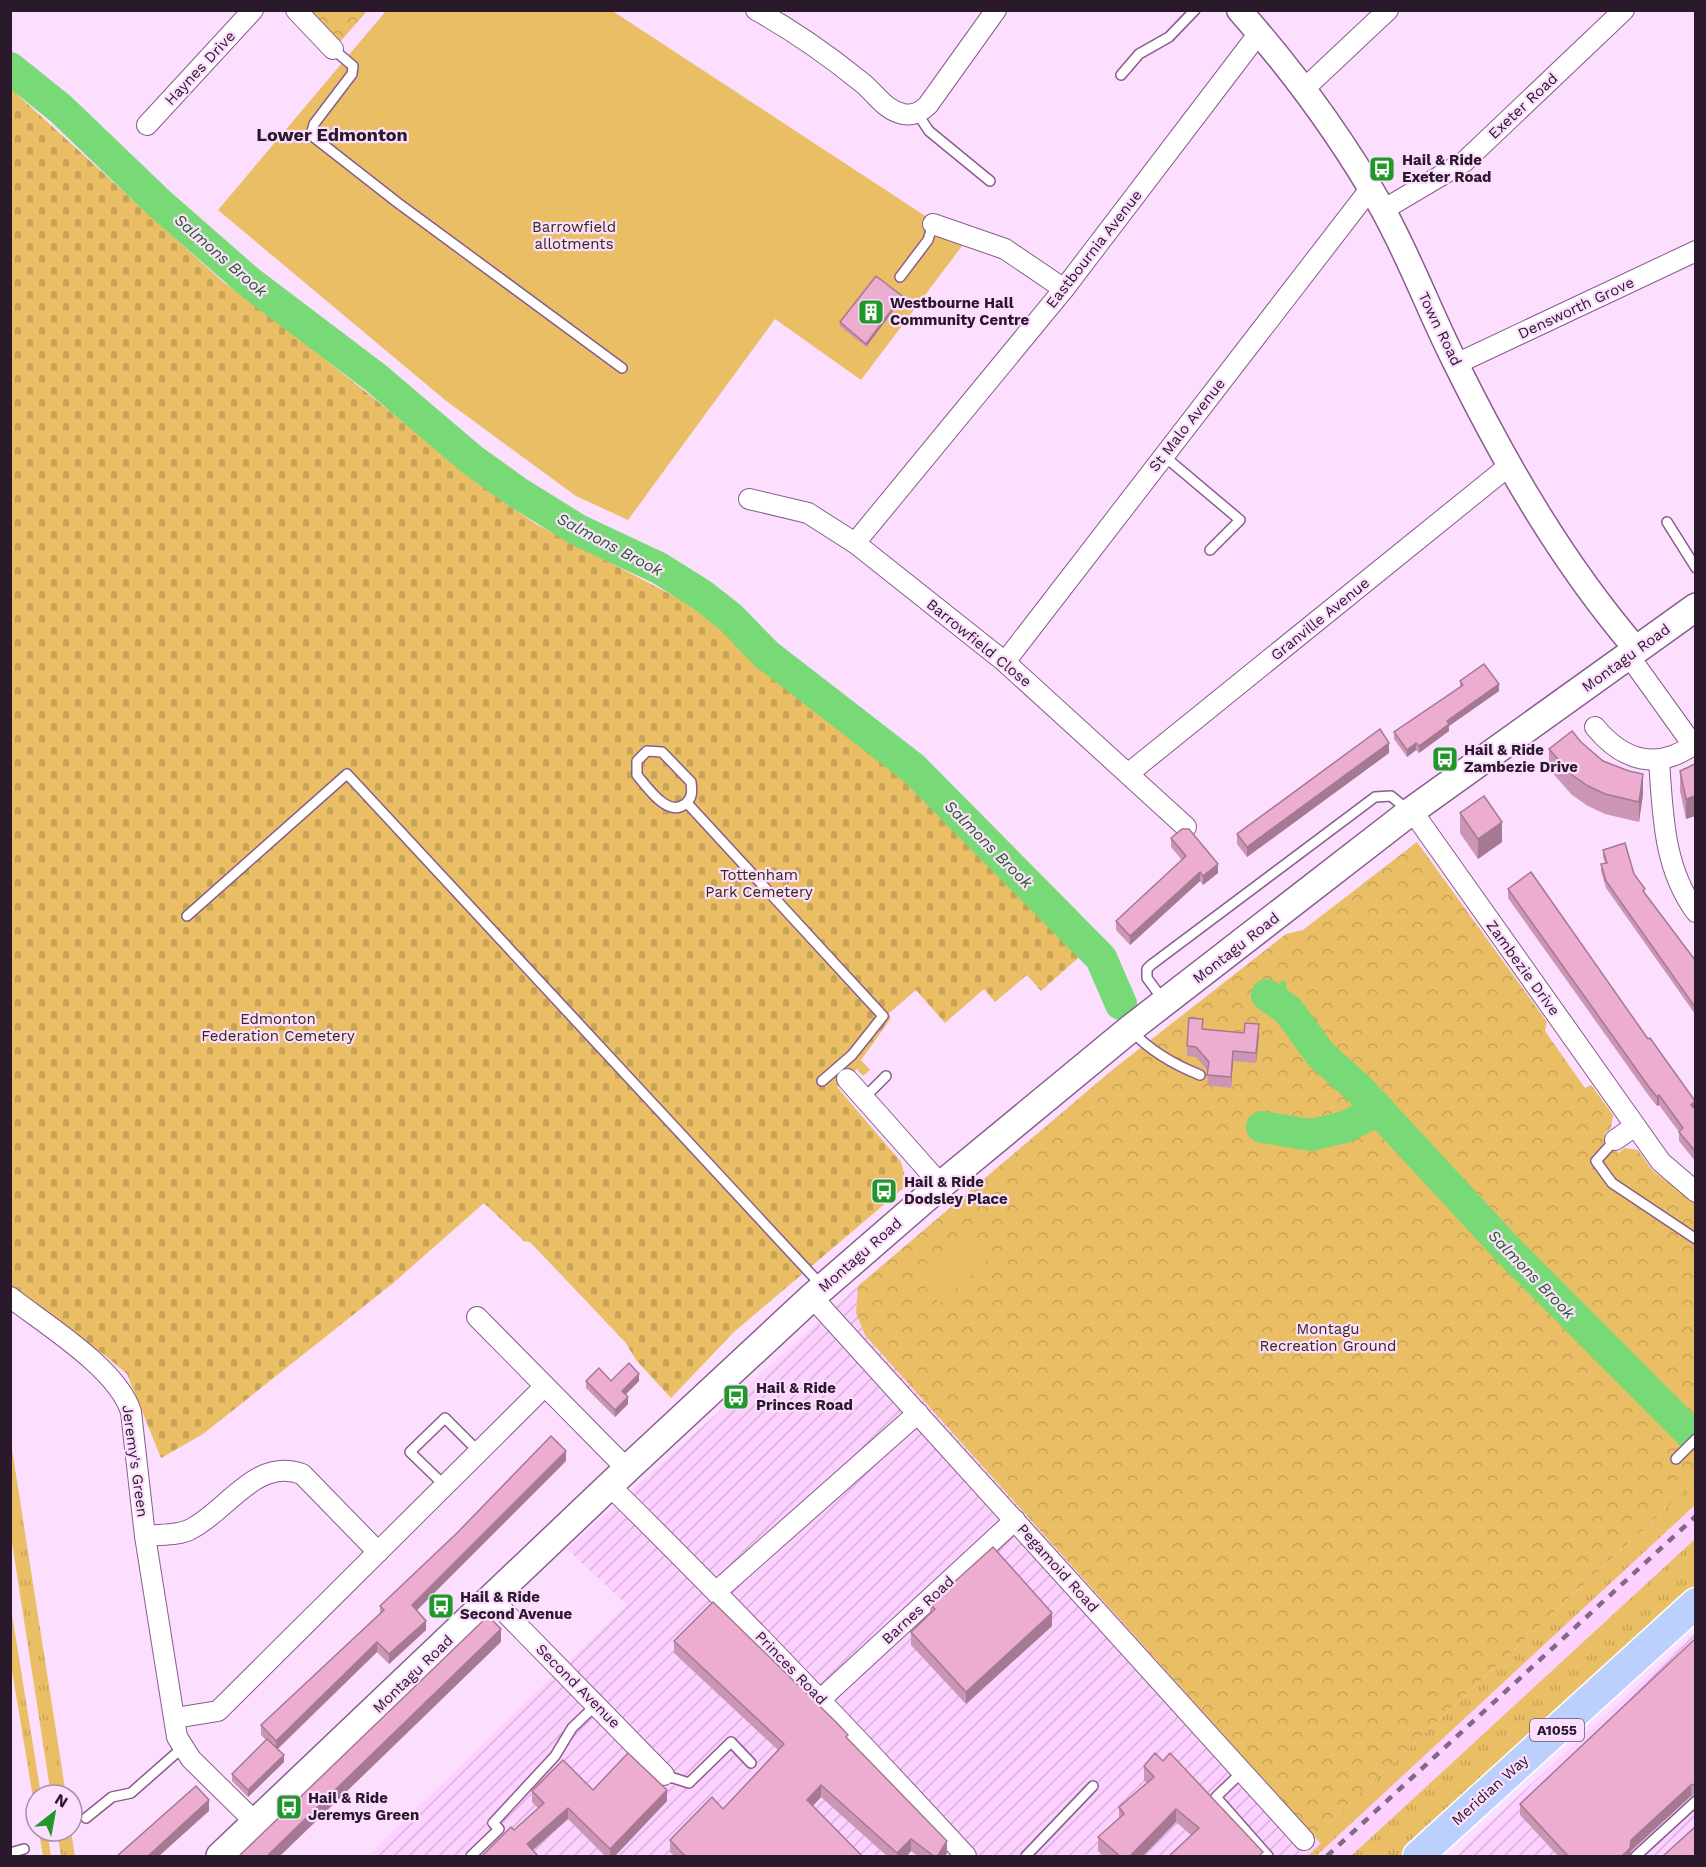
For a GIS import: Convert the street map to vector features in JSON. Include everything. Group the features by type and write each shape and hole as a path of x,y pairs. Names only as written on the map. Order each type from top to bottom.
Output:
{"main road":[{"name":"Montagu Road","path":"220,1857 618,1478 818,1292 940,1185 1130,1029 1410,812 1695,607"},
{"name":"Meridian Way","path":"1418,1857 1695,1603"}],"street":[{"name":"Haynes Drive","path":"147,125 254,10"},
{"path":"296,10 333,48"},
{"path":"756,10 777,22 861,81 883,104 905,115 916,113 928,105 996,10"},
{"name":"Town Road","path":"1239,10 1304,89 1383,210 1456,364 1510,465 1567,561 1633,653"},
{"path":"1304,89 1388,10"},
{"name":"Exeter Road","path":"1383,210 1464,162 1624,10"},
{"name":"Eastbournia Avenue","path":"855,543 1064,289 1259,33"},
{"name":"St Malo Avenue","path":"1005,662 1370,189"},
{"path":"933,224 1005,249 1064,289"},
{"name":"Densworth Grove","path":"1456,364 1695,251"},
{"name":"Granville Avenue","path":"1129,773 1510,465"},
{"name":"Barrowfield Close","path":"749,499 808,513 855,543 1005,662 1186,827"},
{"path":"1595,727 1606,741 1623,753 1659,761 1694,744 1633,653"},
{"path":"1659,761 1666,843 1679,883 1695,912"},
{"name":"Zambezie Drive","path":"1410,812 1420,822 1668,1171 1695,1192"},
{"path":"843,1073 940,1185"},
{"path":"1615,1140 1635,1126"},
{"name":"Pegamoid Road","path":"818,1292 918,1413 1304,1840"},
{"name":"Jeremy's Green","path":"10,1297 107,1373 127,1398 131,1412 145,1536 182,1748"},
{"path":"477,1317 545,1386 618,1478"},
{"path":"175,1718 218,1711 545,1386"},
{"path":"717,1591 918,1413"},
{"name":"Jeremy's Green","path":"145,1536 193,1529 267,1472 279,1469 302,1474 378,1552"},
{"name":"Princes Road","path":"618,1478 717,1591 821,1699 966,1857"},
{"name":"Barnes Road","path":"821,1699 1015,1520"},
{"name":"Second Avenue","path":"492,1599 664,1774"},
{"path":"182,1748 257,1824"}],"lane":[{"path":"1121,75 1139,54 1169,37 1195,10"},
{"path":"333,48 353,66 352,74 314,124 310,135 398,203 622,368"},
{"path":"916,113 929,131 990,181"},
{"path":"900,277 927,240 933,224"},
{"path":"1164,456 1240,520 1210,550"},
{"path":"1667,522 1695,568"},
{"path":"648,751 662,752 678,766 691,782 691,797 687,803 681,807 666,805 650,791 637,775 637,761 641,755 648,751"},
{"path":"187,916 347,774 818,1292"},
{"path":"1165,1002 1147,978 1147,969 1151,965 1376,797 1391,796 1410,812"},
{"path":"687,803 883,1016 852,1055 843,1073 822,1081"},
{"path":"1130,1029 1144,1044 1179,1066 1200,1075"},
{"path":"864,1098 886,1076"},
{"path":"1615,1140 1596,1161 1602,1172 1612,1183 1695,1239"},
{"path":"445,1486 410,1452 445,1418 479,1452"},
{"path":"1676,1459 1695,1440"},
{"path":"471,1857 499,1830 494,1823 555,1756 572,1728 597,1704"},
{"path":"664,1774 688,1783 731,1742 751,1763"},
{"path":"86,1818 112,1797 131,1793 182,1748"},
{"path":"1242,1772 1216,1797 1268,1857"},
{"path":"1026,1857 1093,1786"},
{"path":"1636,1857 1695,1801"},
{"path":"10,1853 24,1849"}],"shaded area":[{"path":"858,1286 856,1313 865,1335 1322,1844 1308,1856 367,1856 627,1605 567,1549"},
{"path":"1695,1505 1695,1539 1351,1856 1316,1856"},
{"path":"1695,1632 1695,1856 1456,1856 1486,1826"}],"green space":[{"name":"Barrowfield allotments","path":"611,10 965,242 861,380 775,319 628,520 576,496 445,400 218,210 386,11"},
{"path":"308,11 367,11 339,43"},
{"name":"Edmonton Federation Cemetery","path":"11,89 222,281 282,325 501,500 536,524 687,603 714,624 722,617 765,658 820,698 908,769 1087,950 1041,991 1027,975 995,1002 984,989 945,1023 916,990 888,1014 891,1018 861,1060 870,1070 863,1076 857,1069 837,1087 901,1162 907,1185 734,1332 671,1398 636,1360 626,1343 530,1242 524,1241 484,1203 392,1284 203,1434 161,1458 127,1374 11,1287"},
{"name":"Montagu Recreation Ground","path":"1417,842 1547,1022 1545,1031 1585,1088 1591,1085 1613,1115 1611,1128 1604,1134 1618,1153 1625,1148 1638,1150 1653,1171 1695,1203 1695,1481 1314,1836 865,1335 856,1313 858,1286 1111,1071 1286,934 1303,930"},
{"path":"963,1233 987,1262 939,1303 914,1274"},
{"path":"10,1443 64,1783 49,1783 11,1536"},
{"path":"1695,1481 1695,1505 1316,1856 1308,1856 1321,1844 1314,1836"},
{"path":"1695,1539 1695,1586 1402,1856 1351,1856"},
{"path":"10,1602 39,1783 31,1783 11,1664"},
{"path":"41,1843 49,1843 51,1856 43,1856"},
{"path":"59,1843 73,1843 75,1856 61,1856"}],"building":[{"name":"Westbourne Hall Community Centre","path":"876,276 902,296 866,344 840,322"},
{"path":"1484,664 1499,684 1447,721 1449,724 1419,746 1416,743 1407,750 1394,732 1463,685 1460,681"},
{"path":"1380,729 1389,743 1247,847 1237,834"},
{"path":"1572,731 1603,761 1643,774 1639,802 1605,794 1572,775 1549,749"},
{"path":"1695,764 1695,796 1686,799 1680,771"},
{"path":"1484,796 1502,822 1478,839 1460,813"},
{"path":"1182,829 1189,829 1218,864 1203,876 1200,872 1130,936 1116,921 1186,856 1171,838"},
{"path":"1625,843 1634,874 1645,889 1643,891 1695,960 1695,1007 1606,881 1601,864 1607,863 1603,850"},
{"path":"1531,872 1648,1039 1650,1038 1695,1101 1691,1105 1695,1109 1695,1151 1679,1132 1683,1128 1659,1095 1657,1097 1649,1087 1508,889"},
{"path":"1189,1018 1203,1019 1202,1029 1244,1033 1245,1023 1259,1024 1256,1053 1233,1051 1231,1077 1207,1075 1209,1062 1196,1047 1187,1046"},
{"path":"629,1363 639,1374 622,1391 628,1397 615,1410 586,1381 599,1368 611,1381"},
{"path":"551,1436 566,1451 412,1605 426,1621 389,1654 377,1642 276,1741 261,1725 384,1610 380,1606 457,1533"},
{"path":"993,1547 1052,1613 966,1692 911,1632 935,1609 930,1604"},
{"path":"713,1602 837,1723 848,1735 846,1737 947,1841 937,1857 911,1839 897,1853 821,1785 807,1800 863,1857 686,1857 670,1840 712,1797 723,1809 784,1744 674,1641"},
{"path":"488,1616 501,1629 266,1857 238,1857"},
{"path":"1695,1639 1695,1784 1691,1785 1631,1840 1630,1848 1621,1857 1569,1857 1520,1804"},
{"path":"267,1739 284,1755 248,1790 232,1774"},
{"path":"628,1753 667,1790 610,1849 568,1808 527,1844 539,1857 481,1857 511,1827 514,1830 544,1803 532,1791 563,1760 593,1790"},
{"path":"1155,1753 1163,1761 1170,1753 1263,1852 1258,1857 1168,1857 1199,1828 1176,1809 1129,1857 1121,1857 1098,1837 1124,1814 1119,1807 1154,1777 1144,1766"},
{"path":"196,1786 209,1800 147,1857 116,1857"},
{"path":"1695,1827 1695,1857 1662,1857"}],"waterway":[{"name":"Salmons Brook","path":"10,68 61,109 159,203 248,281 376,378 471,459 517,492 578,530 659,568 702,595 730,617 767,655 913,768 1101,958 1121,1004"},
{"path":"1283,983 1288,1010"},
{"name":"Salmons Brook","path":"1267,995 1288,1010 1321,1055 1360,1090 1509,1251 1690,1433"},
{"name":"Salmons Brook","path":"1262,1127 1311,1135 1345,1127 1379,1110"}],"railway":[{"path":"1327,1856 1696,1516"}],"place":[{"name":"Hail & Ride Exeter Road","path":"1382,169"},
{"name":"Westbourne Hall Community Centre","path":"871,312"},
{"name":"Hail & Ride Zambezie Drive","path":"1445,759"},
{"name":"Hail & Ride Dodsley Place","path":"884,1191"},
{"name":"Hail & Ride Princes Road","path":"736,1397"},
{"name":"Hail & Ride Second Avenue","path":"441,1606"},
{"name":"Hail & Ride Jeremys Green","path":"289,1807"}],"district":[{"name":"Lower Edmonton","path":"332,135"}],"park label":[{"name":"Tottenham Park Cemetery","path":"759,884"}]}
